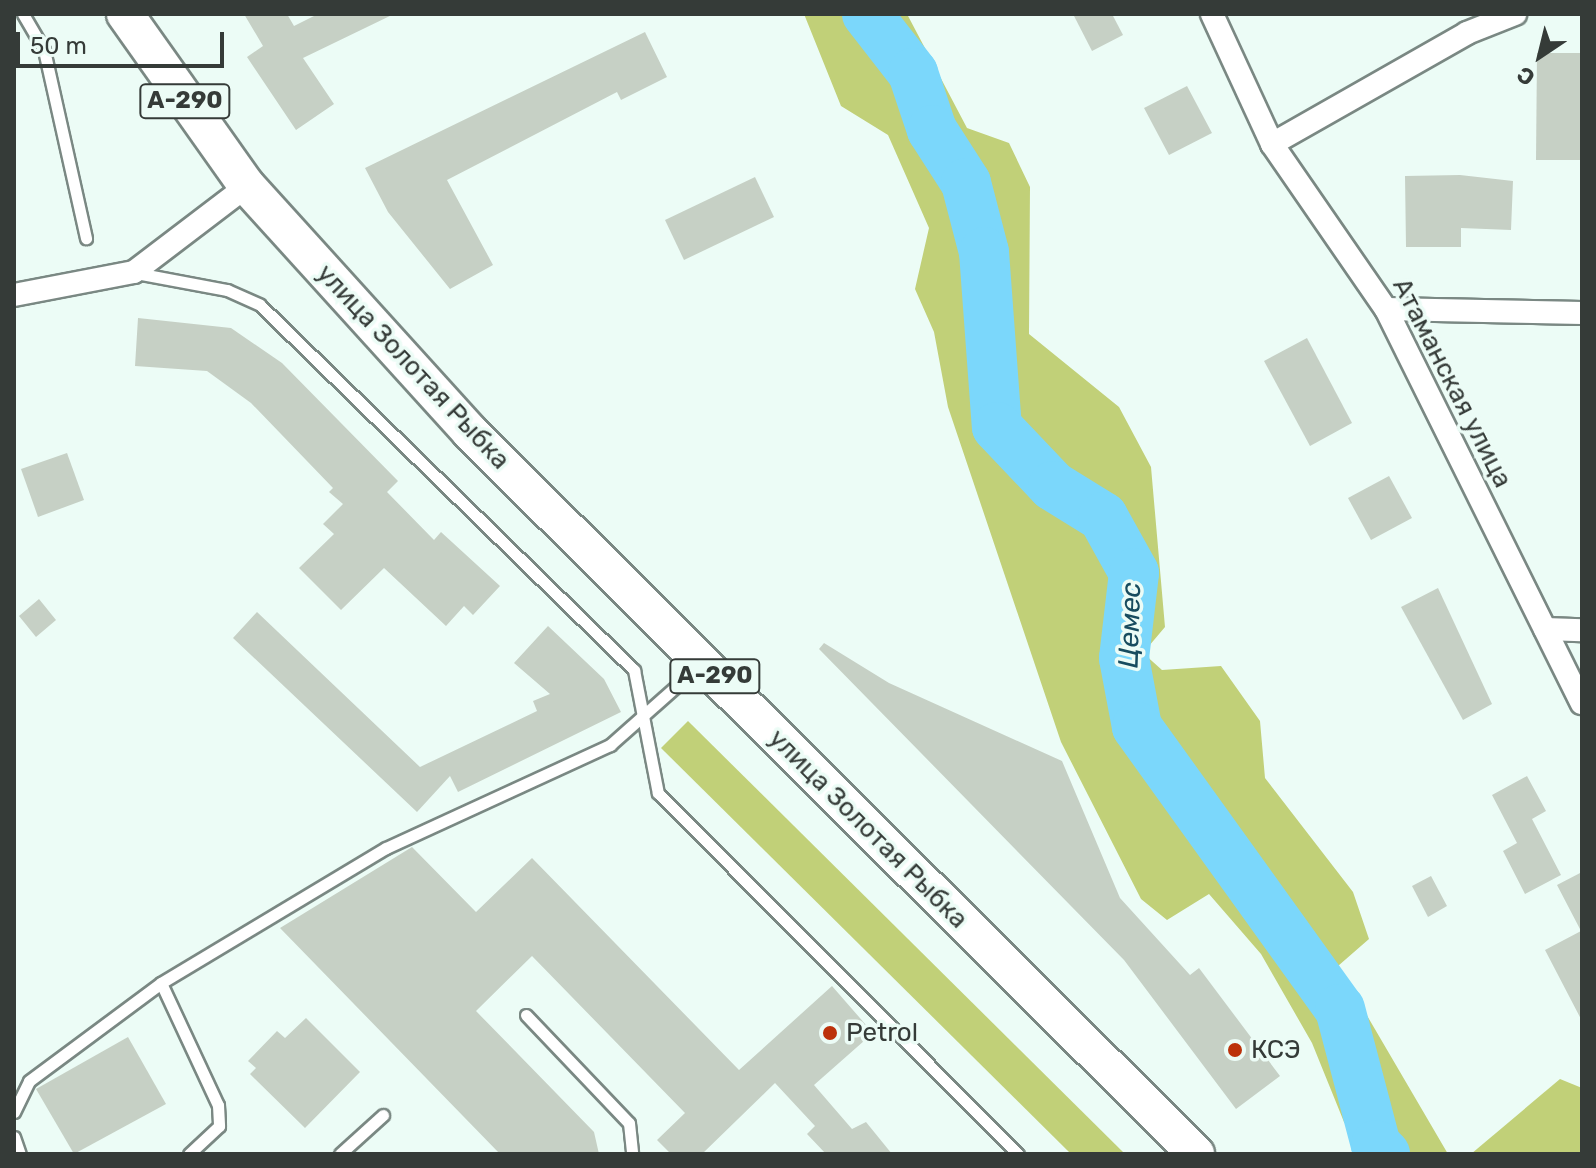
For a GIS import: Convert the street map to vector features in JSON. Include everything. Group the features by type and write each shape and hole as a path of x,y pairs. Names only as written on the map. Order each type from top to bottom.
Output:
{"highway":[{"name":"А-290","path":"125,14 247,186"},
{"name":"улица Золотая Рыбка","path":"247,186 470,432 1196,1154"}],"street":[{"name":"Атаманская улица","path":"1212,14 1272,144 1386,309 1582,703"},
{"path":"1272,144 1467,33 1515,14"},
{"path":"14,295 134,272 247,186"},
{"path":"1386,309 1582,313"},
{"path":"1545,629 1582,630"}],"lane":[{"path":"23,14 44,50 86,238"},
{"path":"134,272 227,290 260,305 634,670 649,718 658,793 1018,1154"},
{"path":"14,1112 29,1081 161,983 386,848 610,745 649,718 701,663"},
{"path":"161,983 218,1105 219,1126 206,1146 189,1154"},
{"path":"526,1015 629,1123 632,1154"},
{"path":"340,1154 383,1115"},
{"path":"14,1137 20,1154"}],"green space":[{"path":"804,14 907,14 967,128 1009,143 1030,187 1029,334 1119,407 1151,467 1165,627 1143,653 1162,670 1221,666 1260,721 1265,778 1353,892 1369,939 1338,966 1448,1154 1368,1154 1344,1122 1312,1043 1261,954 1209,894 1167,920 1141,899 1061,742 948,407 934,332 915,289 929,228 888,135 841,106"},
{"path":"688,721 1125,1154 1071,1154 661,748"},
{"path":"1560,1079 1582,1088 1582,1154 1471,1154"}],"building":[{"path":"244,14 287,14 294,26 318,14 394,14 303,58 334,104 296,130 247,57 263,46"},
{"path":"1073,14 1112,14 1123,35 1092,51"},
{"path":"645,32 667,77 621,100 617,92 447,180 493,265 450,289 388,212 365,168"},
{"path":"1537,53 1582,53 1582,160 1536,160"},
{"path":"1187,86 1212,133 1169,155 1144,108"},
{"path":"1460,175 1513,181 1511,230 1461,228 1461,247 1406,247 1405,176"},
{"path":"755,177 774,217 684,260 665,220"},
{"path":"138,318 231,328 282,363 398,481 387,492 434,540 441,532 500,586 473,615 464,606 446,626 384,568 341,610 299,568 334,534 323,524 343,504 329,492 333,488 251,403 207,371 135,366"},
{"path":"1307,338 1352,423 1310,446 1264,361"},
{"path":"67,453 84,500 38,517 21,469"},
{"path":"1389,476 1412,518 1371,540 1348,498"},
{"path":"1438,588 1492,704 1463,720 1401,607"},
{"path":"39,599 56,620 36,637 19,616"},
{"path":"257,612 420,767 537,711 533,701 550,694 514,663 548,626 604,679 621,712 458,792 450,776 417,812 233,638"},
{"path":"824,643 889,683 1062,761 1120,898 1190,975 1199,968 1280,1076 1236,1109 1124,960 819,649"},
{"path":"1527,776 1546,811 1532,819 1561,875 1525,894 1503,851 1517,843 1492,795"},
{"path":"412,847 476,912 532,858 739,1070 832,986 873,1033 814,1085 852,1129 866,1122 892,1154 826,1154 807,1134 815,1126 775,1083 702,1154 671,1154 657,1140 685,1113 532,956 476,1011 594,1132 599,1154 500,1154 280,928"},
{"path":"1582,872 1582,1021 1545,950 1581,931 1557,885"},
{"path":"1431,876 1447,906 1428,917 1412,886"},
{"path":"306,1018 360,1072 305,1128 250,1074 256,1068 248,1061 277,1031 285,1038"},
{"path":"128,1037 166,1104 74,1154 36,1089"}],"waterway":[{"name":"Цемес","path":"867,14 913,73 932,130 966,183 984,252 997,427 1053,486 1103,517 1134,573 1124,658 1137,727 1340,1009 1376,1145 1385,1154"}],"place":[{"name":"Petrol","path":"830,1033"},
{"name":"КСЭ","path":"1235,1050"}]}
